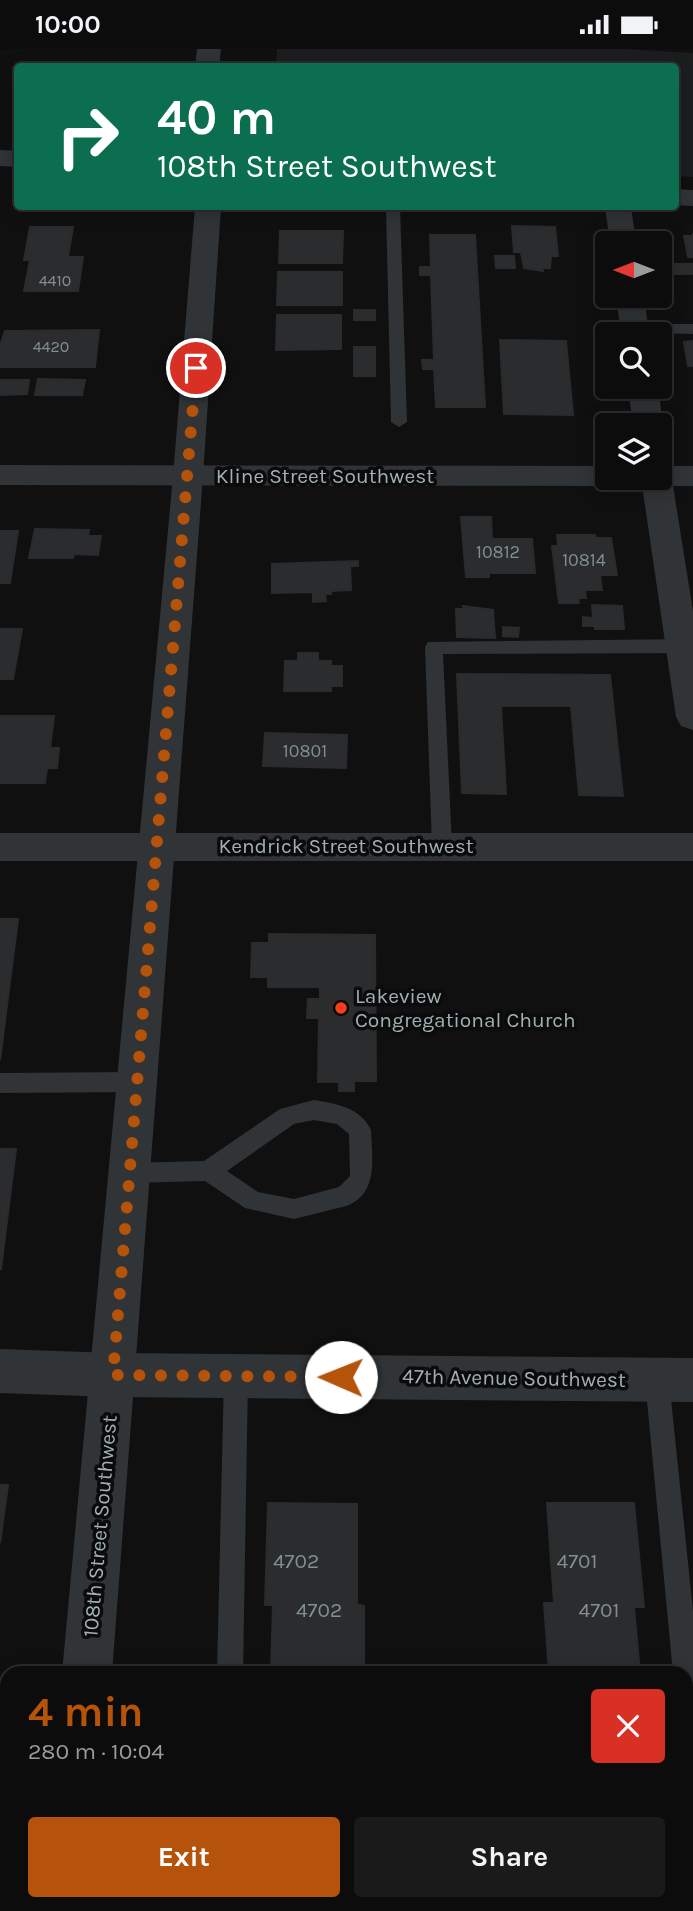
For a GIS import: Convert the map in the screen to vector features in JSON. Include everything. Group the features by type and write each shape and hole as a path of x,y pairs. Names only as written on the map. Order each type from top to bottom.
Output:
{"street":[{"name":"108th Street Southwest","path":"89,1666 208,210"},
{"path":"618,210 621,231"},
{"name":"Kline Street Southwest","path":"0,475 595,476"},
{"path":"672,477 693,476"},
{"path":"660,490 687,646 693,717"},
{"name":"Kendrick Street Southwest","path":"0,847 693,847"},
{"name":"47th Avenue Southwest","path":"0,1371 113,1375 675,1380"}],"lane":[{"path":"393,210 398,422"},
{"path":"672,330 693,329"},
{"path":"442,846 434,647 687,646"},
{"path":"0,1083 136,1082"},
{"path":"129,1173 208,1171 288,1116 314,1109 343,1115 360,1130 361,1179 346,1196 294,1209 253,1201 208,1171"},
{"path":"230,1666 236,1376"},
{"path":"675,1380 686,1666"}],"shaded area":[{"path":"277,49 623,49 693,53 693,177 679,176 679,63 276,63"}],"building":[{"path":"512,226 555,227 558,256 551,256 550,268 542,268 543,271 524,268 521,252 514,252"},
{"path":"30,227 73,227 68,257 83,257 78,291 24,291 30,260 24,260"},
{"path":"280,231 343,231 342,263 279,263"},
{"path":"430,235 475,235 485,407 436,407 434,369 423,369 422,360 434,360 431,275 420,275 420,267 431,267"},
{"path":"684,236 693,236 693,257 688,257"},
{"path":"495,256 514,256 515,268 496,268"},
{"path":"674,264 693,264 693,274 675,274"},
{"path":"278,272 342,272 342,305 277,305"},
{"path":"354,310 375,310 375,320 354,320"},
{"path":"277,315 341,315 341,349 276,350"},
{"path":"99,330 95,367 0,367 0,346 5,331"},
{"path":"500,340 566,341 573,415 504,414"},
{"path":"693,341 693,366 688,366 684,342"},
{"path":"354,347 375,347 375,376 354,376"},
{"path":"38,379 85,380 82,395 35,395"},
{"path":"0,380 29,380 27,394 0,395"},
{"path":"461,517 491,517 492,539 532,539 535,573 489,573 489,577 466,577"},
{"path":"35,529 89,530 88,536 101,536 98,555 29,558"},
{"path":"0,531 18,531 10,583 0,583"},
{"path":"557,535 595,535 596,538 611,538 617,575 600,575 602,590 585,590 586,598 578,598 579,603 559,603 552,546 558,546"},
{"path":"358,561 358,566 350,566 351,590 331,591 331,594 325,594 326,601 313,602 313,592 272,593 272,564"},
{"path":"592,605 622,606 624,629 595,629 595,626 583,626 583,617 593,618"},
{"path":"463,606 493,610 495,638 457,637 456,609 464,609"},
{"path":"503,627 519,628 518,637 503,636"},
{"path":"0,629 22,629 13,679 0,679"},
{"path":"298,653 318,653 318,661 331,661 331,666 342,666 342,686 331,686 331,691 284,691 285,661 298,661"},
{"path":"457,674 610,675 623,796 579,795 571,706 501,706 506,794 462,793"},
{"path":"0,716 54,716 50,748 59,748 57,768 47,768 45,783 0,783"},
{"path":"265,733 347,735 346,768 263,766"},
{"path":"0,919 18,919 0,1060"},
{"name":"Lakeview Congregational Church","path":"269,934 375,935 376,1081 354,1081 354,1091 339,1091 339,1082 318,1082 319,1018 307,1018 308,999 320,999 320,987 268,987 268,977 251,977 252,943 269,943"},
{"path":"0,1149 16,1149 1,1269 0,1269"},
{"path":"0,1485 8,1485 0,1543"},
{"path":"268,1503 357,1504 357,1604 364,1606 364,1666 271,1666 273,1605 265,1605"},
{"path":"547,1503 634,1503 644,1607 634,1607 639,1666 548,1666 544,1603 554,1603"}],"place":[{"name":"Lakeview Congregational Church","path":"341,1008"}],"route":[{"path":"196,368 113,1375 341,1377"}]}
